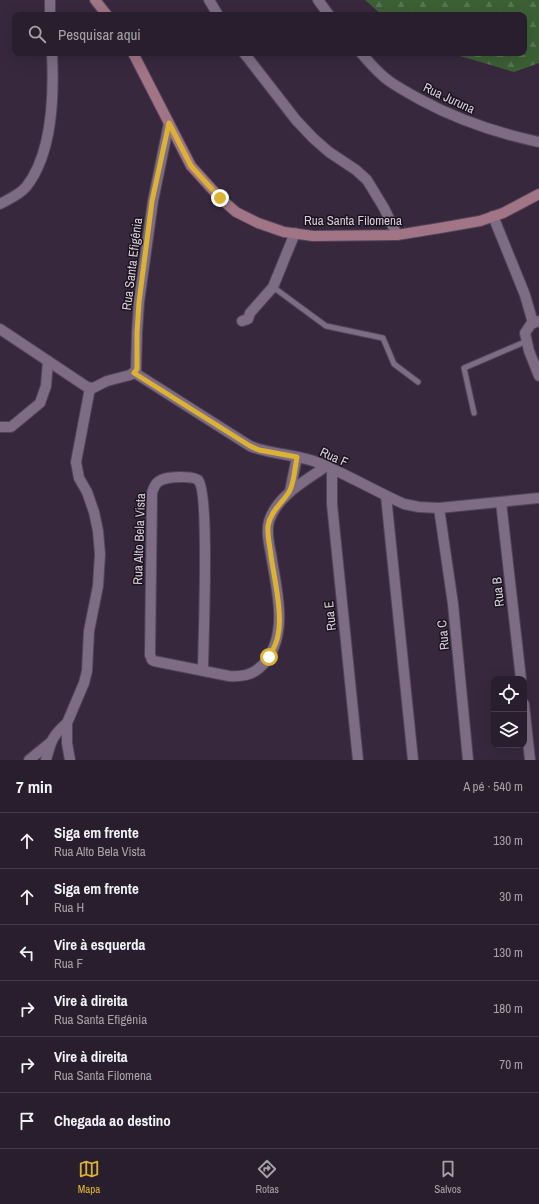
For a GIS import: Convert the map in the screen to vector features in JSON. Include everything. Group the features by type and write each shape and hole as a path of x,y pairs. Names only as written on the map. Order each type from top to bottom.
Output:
{"main road":[{"path":"95,0 105,12"},
{"name":"Rua Santa Filomena","path":"135,56 191,166 220,198 236,212 258,223 284,232 313,236 397,234 440,228 493,216 518,206 539,194"}],"street":[{"path":"50,0 50,12"},
{"path":"209,0 216,12"},
{"path":"318,0 327,12"},
{"path":"0,204 17,195 25,188 35,174 47,137 53,87 52,56"},
{"path":"246,56 292,115 313,138 367,180 384,208 397,234"},
{"name":"Rua Juruna","path":"364,56 375,69 390,82 435,107 468,122 499,133 539,142"},
{"name":"Rua Santa Efigênia","path":"134,373 137,369 139,302 152,201 169,123"},
{"path":"493,216 536,322 527,328 525,333 539,376"},
{"path":"242,321 248,319 250,313 273,287 295,233"},
{"path":"0,329 81,384 90,388 134,373"},
{"path":"0,427 11,427 40,403 46,386 48,361"},
{"name":"Rua F","path":"134,373 250,446 259,450 297,457 329,468 386,496 412,506 439,508 539,498"},
{"path":"46,760 50,742 54,735 67,723 84,683 87,671 89,631 98,586 100,554 98,531 94,512 87,492 79,478 76,462 90,388"},
{"path":"290,491 297,457"},
{"path":"290,491 329,468"},
{"name":"Rua E","path":"329,468 358,760"},
{"name":"Rua Alto Bela Vista","path":"203,670 205,583 204,503 202,489 200,483 194,478 161,479 156,483 152,493 150,655 154,661 241,677 250,674 264,664 274,648 279,633 277,593 268,536 268,526 275,509 290,491"},
{"path":"386,496 413,760"},
{"name":"Rua B","path":"502,502 521,676"},
{"name":"Rua C","path":"439,508 453,604 468,760"},
{"path":"525,712 530,760"},
{"path":"67,723 67,743 70,760"},
{"path":"29,760 50,742"}],"lane":[{"path":"273,287 326,326 383,338 394,364 418,382"},
{"path":"474,413 464,368 527,341"}],"green space":[{"path":"365,0 539,0 539,63 514,72 460,56 527,56 527,12 379,12"}],"route":[{"path":"220,198 191,166 169,123 152,201 139,302 137,369 134,373 250,446 259,450 297,457 290,491 275,509 268,526 268,536 277,593 279,617 279,633 269,657"}]}
